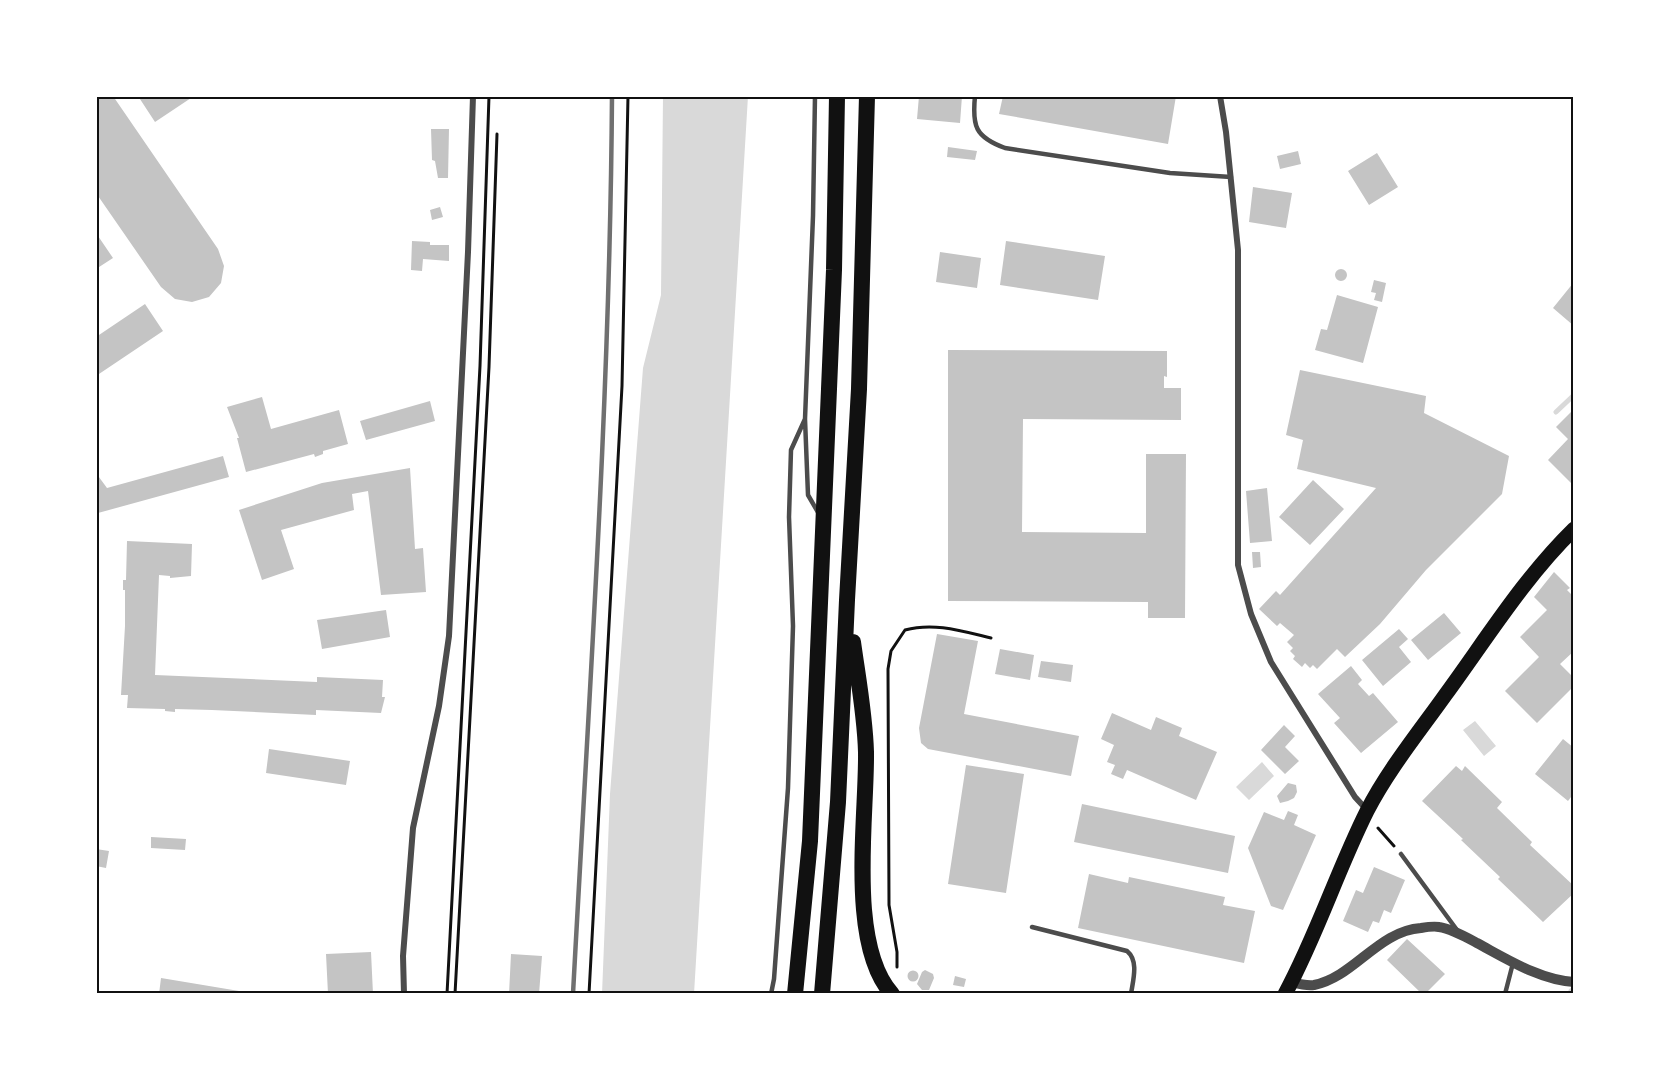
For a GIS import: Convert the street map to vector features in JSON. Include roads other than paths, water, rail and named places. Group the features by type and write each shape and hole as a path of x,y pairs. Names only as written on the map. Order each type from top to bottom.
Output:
{"highway":[{"path":"796,989 810,842 834,270 837,96"},
{"path":"822,994 838,802 859,389 867,96"},
{"path":"847,600 866,750 864,920 872,958 892,994"}],"main road":[{"path":"1288,988 1305,955 1368,811 1386,779 1500,617 1540,565 1574,529"}],"street":[{"path":"404,994 403,956 413,828 439,706 449,636 467,287 473,96"},
{"path":"1220,96 1238,250 1238,564 1251,614 1271,662 1355,797 1368,811"},
{"path":"1288,988 1314,985 1328,979 1397,933 1419,928 1440,927 1461,934 1513,963 1541,974 1574,982"}],"lane":[{"path":"814,96 813,216 805,419 808,495 823,521"},
{"path":"975,96 974,122 978,131 986,139 1005,148 1170,173 1231,177"},
{"path":"771,994 774,979 788,776 793,626 789,517 791,450 805,419"},
{"path":"1401,854 1461,934"},
{"path":"1032,927 1127,951 1132,955 1134,961 1131,994"},
{"path":"1505,994 1513,963"}],"waterway":[{"path":"1556,412 1574,395"}],"railway":[{"path":"573,994 603,433 612,96"}]}
